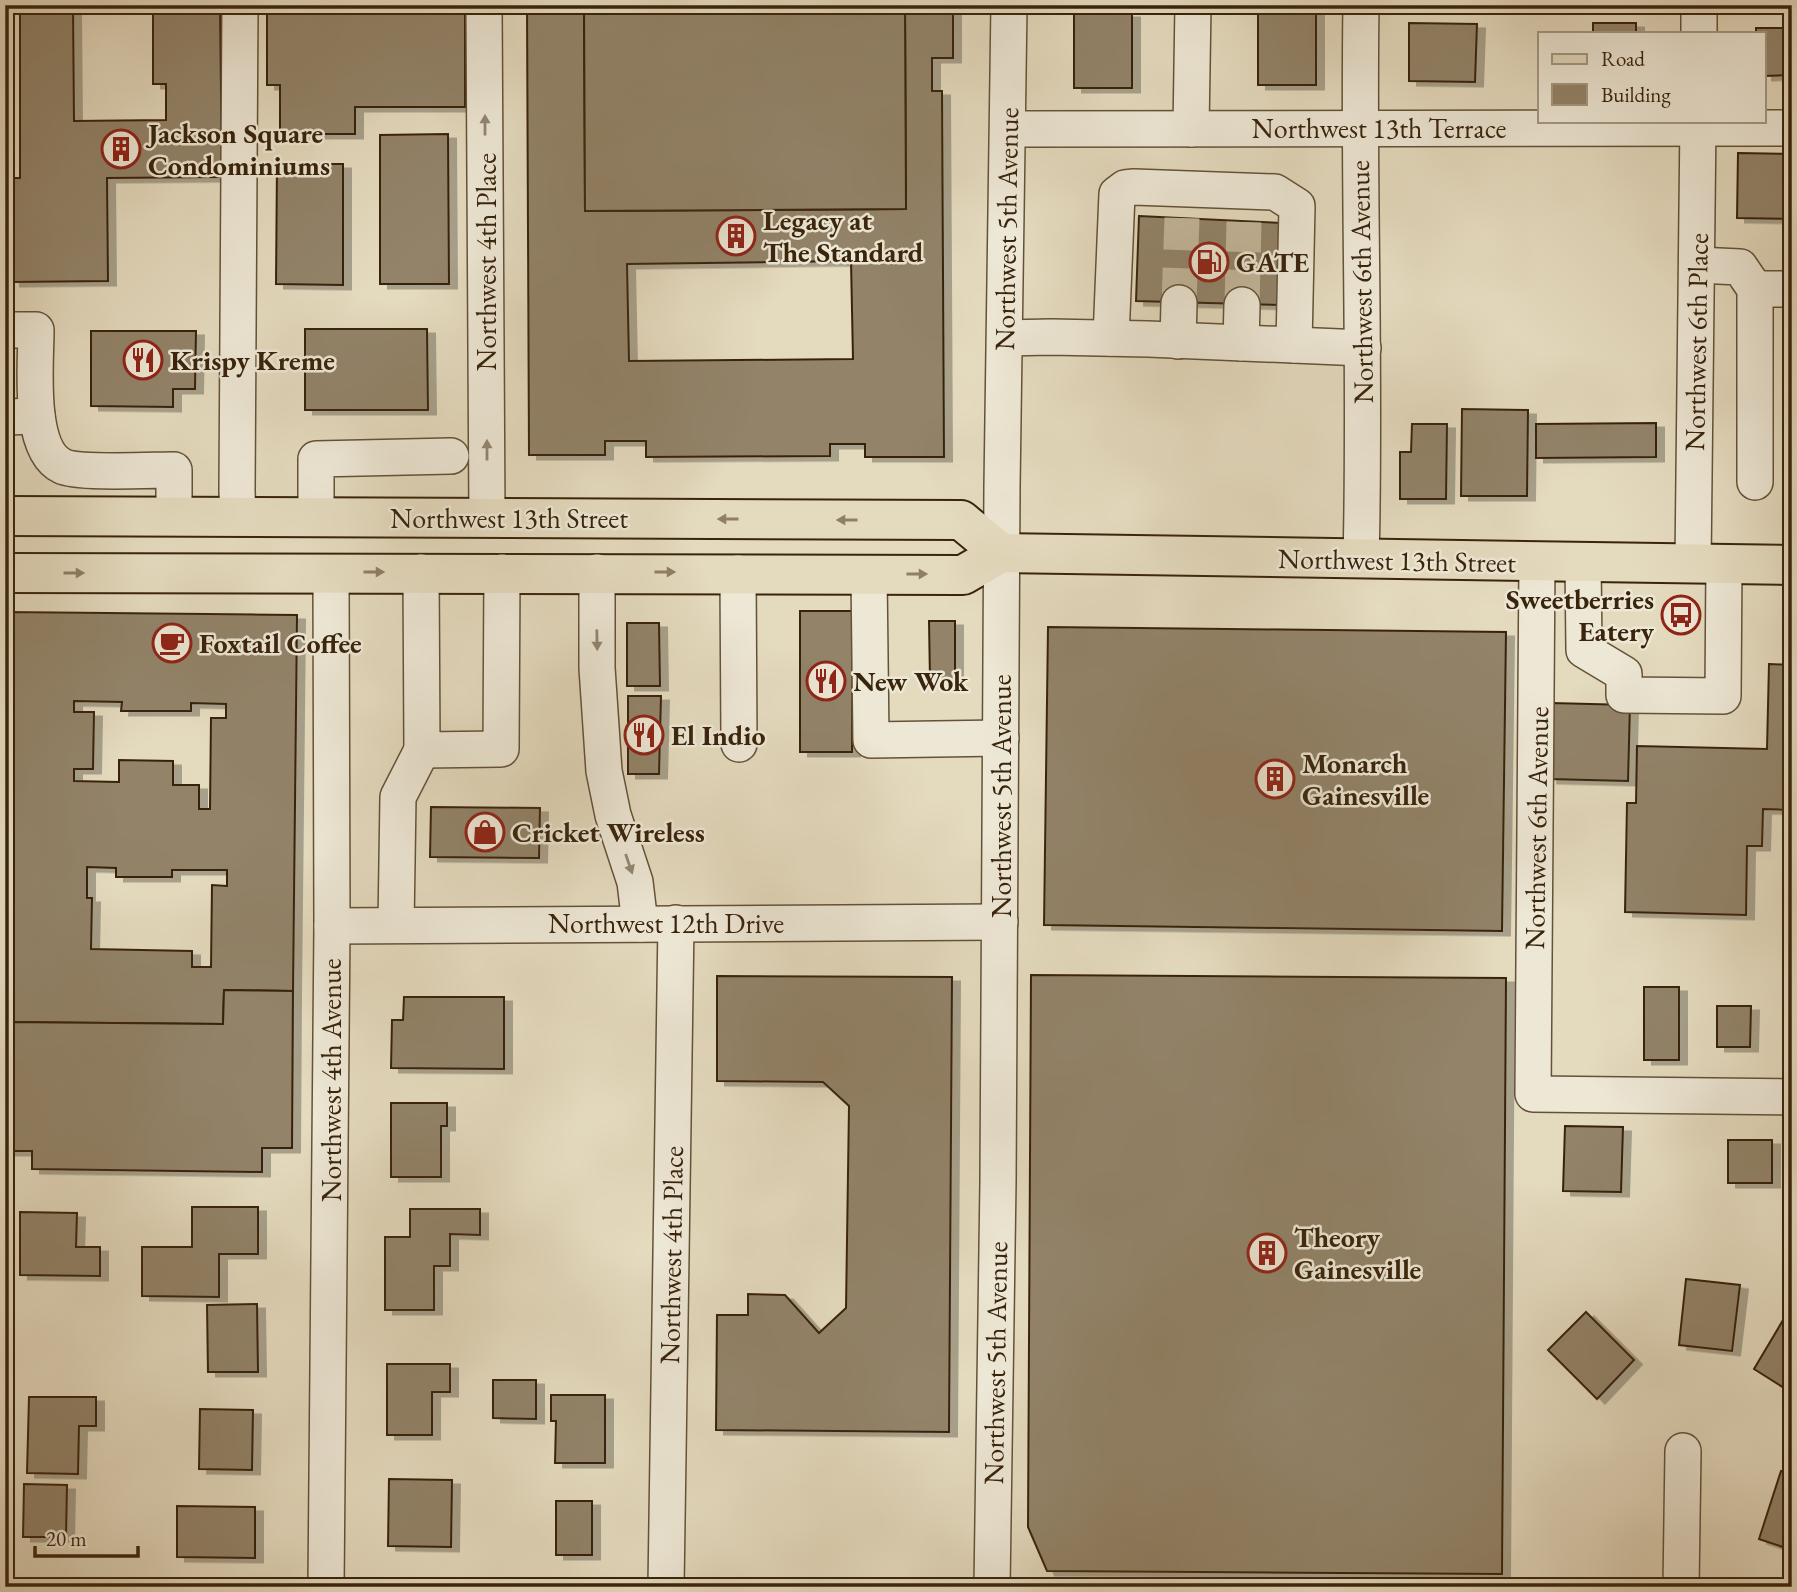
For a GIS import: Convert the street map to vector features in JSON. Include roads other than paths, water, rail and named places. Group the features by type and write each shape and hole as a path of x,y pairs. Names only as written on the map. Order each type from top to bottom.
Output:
{"main road":[{"name":"Northwest 13th Street","path":"5,516 961,520 1001,553"},
{"name":"Northwest 13th Street","path":"5,572 963,575 1001,553 1792,565"}],"street":[{"path":"238,517 240,5"},
{"name":"Northwest 4th Place","path":"484,5 487,518"},
{"name":"Northwest 5th Avenue","path":"992,1587 999,1181 1001,553 1009,5"},
{"path":"1191,129 1193,5"},
{"name":"Northwest 6th Avenue","path":"1360,559 1363,348 1359,128 1361,5"},
{"path":"1699,5 1699,32"},
{"name":"Northwest 13th Terrace","path":"1008,129 1698,124 1792,128"},
{"name":"Northwest 6th Place","path":"1583,562 1584,650 1624,674 1624,695 1723,696 1695,406 1698,124"},
{"path":"1111,338 1117,194 1125,188 1133,187 1183,203 1244,206 1275,192 1297,206 1294,345"},
{"path":"1697,265 1740,267 1755,289 1755,482"},
{"path":"1755,289 1792,289"},
{"path":"1178,341 1179,303"},
{"path":"1241,343 1242,305"},
{"path":"5,330 36,330 21,416 53,461 64,468 80,470 174,470 174,517"},
{"path":"1005,338 1111,338 1363,348"},
{"path":"1695,406 1754,407"},
{"path":"316,517 316,458 452,456"},
{"path":"80,470 81,516"},
{"name":"Northwest 6th Avenue","path":"1538,561 1534,1094 1792,1097"},
{"name":"Northwest 4th Avenue","path":"326,1587 332,926 331,572"},
{"path":"396,925 398,797 422,750 421,572"},
{"path":"422,750 501,749 502,572"},
{"path":"597,572 597,668 604,771 613,815 635,882 640,924"},
{"path":"738,573 739,744"},
{"path":"869,574 871,740 1001,738"},
{"name":"Northwest 12th Drive","path":"332,926 1000,922"},
{"name":"Northwest 4th Place","path":"666,1587 676,923"},
{"path":"1681,1587 1683,1451"}],"tunnel":[{"path":"1179,303 1182,218"},
{"path":"1242,305 1244,222"}],"place":[{"name":"Jackson Square Condominiums","path":"121,149"},
{"name":"Legacy at The Standard","path":"736,236"},
{"name":"GATE","path":"1209,262"},
{"name":"Krispy Kreme","path":"143,360"},
{"name":"Sweetberries Eatery","path":"1681,615"},
{"name":"Foxtail Coffee","path":"172,643"},
{"name":"New Wok","path":"826,681"},
{"name":"El Indio","path":"644,735"},
{"name":"Monarch Gainesville","path":"1275,779"},
{"name":"Cricket Wireless","path":"485,832"},
{"name":"Theory Gainesville","path":"1267,1253"}]}
